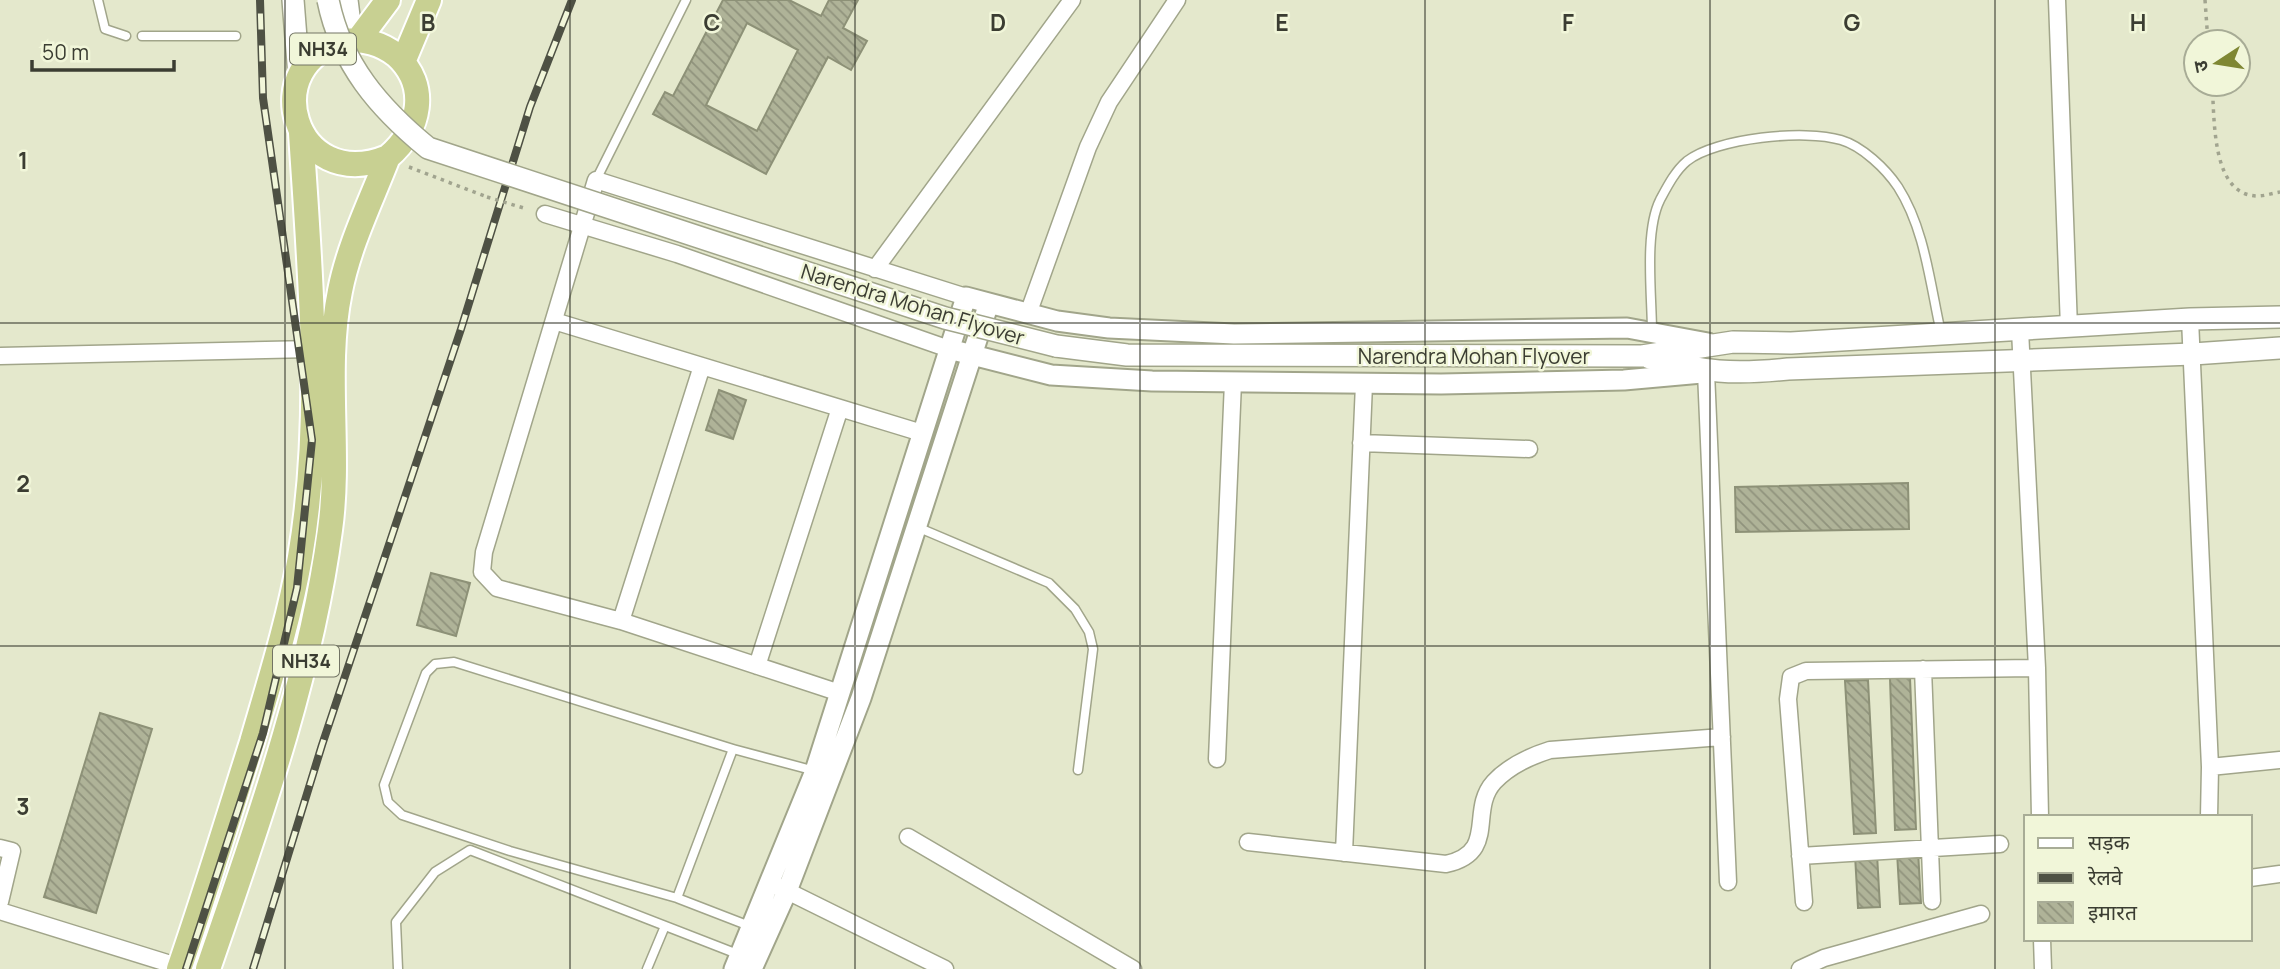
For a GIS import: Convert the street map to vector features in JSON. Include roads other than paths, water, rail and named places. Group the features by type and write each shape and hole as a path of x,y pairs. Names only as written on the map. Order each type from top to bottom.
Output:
{"highway":[{"name":"NH34","path":"355,40 388,0"},
{"path":"403,62 429,0"},
{"name":"NH34","path":"180,968 283,637 300,555 310,470 312,349 310,248 301,133 294,105 299,76 321,51 355,40 375,43 403,62 412,77 418,94 417,113 407,138 388,157 348,261 339,293 335,340 331,527 312,639 242,872 208,969"},
{"path":"301,133 313,149 330,160 350,166 370,164 388,157"}],"main road":[{"path":"293,0 299,76"},
{"name":"Narendra Mohan Flyover","path":"328,0 331,14 356,73 389,116 428,148 945,318 1056,346 1127,355 1642,356 1716,345 2069,328 2190,319 2280,317"},
{"path":"347,0 355,40"},
{"name":"Narendra Mohan Flyover","path":"1642,356 1706,372 1745,373 2021,358 2193,354 2280,348"}],"street":[{"path":"875,269 1073,0"},
{"path":"1028,314 1088,147 1109,103 1177,0"},
{"path":"2057,0 2069,328"},
{"path":"840,693 621,621 497,588 482,572 484,552 596,180 988,304 1110,328 1234,334 1627,328 1716,345"},
{"path":"545,214 677,254 949,349 1051,375 1364,384 1624,380 1706,372 1728,882"},
{"path":"742,964 752,927 779,887 966,297"},
{"path":"742,964 779,887 861,698 988,304"},
{"path":"2190,319 2210,767 2209,815"},
{"path":"554,321 922,433"},
{"path":"2020,330 2037,668 2040,815"},
{"path":"0,356 312,349"},
{"path":"621,621 702,366"},
{"path":"1217,759 1233,382"},
{"path":"1344,853 1364,384"},
{"path":"757,666 840,408"},
{"path":"1361,443 1530,449"},
{"path":"1804,902 1788,699 1791,677 1806,671 2037,668"},
{"path":"1923,669 1932,901"},
{"path":"1248,842 1446,864 1464,860 1477,845 1493,783 1533,755 1550,750 1722,737"},
{"path":"2210,767 2280,760"},
{"path":"908,837 1124,967"},
{"path":"1800,856 2000,844"},
{"path":"0,848 12,851 0,902"},
{"path":"2252,878 2280,874"},
{"path":"779,887 944,969"},
{"path":"0,911 180,968"},
{"path":"1800,969 1824,958 1980,914"},
{"path":"2042,941 2043,969"}],"lane":[{"path":"98,0 105,29 127,36"},
{"path":"596,180 687,0"},
{"path":"142,36 236,36"},
{"path":"1652,332 1652,229 1658,203 1676,172 1702,152 1731,144 1816,135 1843,140 1852,145 1869,156 1896,184 1915,218 1941,334"},
{"path":"917,527 1049,583 1074,609 1089,632 1093,649 1078,770"},
{"path":"752,927 677,898 510,851 402,815 388,802 384,785 426,673 435,664 454,662 733,749 815,771"},
{"path":"677,898 733,749"},
{"path":"398,969 396,922 435,872 470,850 665,926 742,964"},
{"path":"647,969 665,926"}],"railway":[{"path":"186,969 263,733 297,588 312,440 263,98 260,0"},
{"path":"253,969 322,745 461,329 530,107 572,0"}]}
